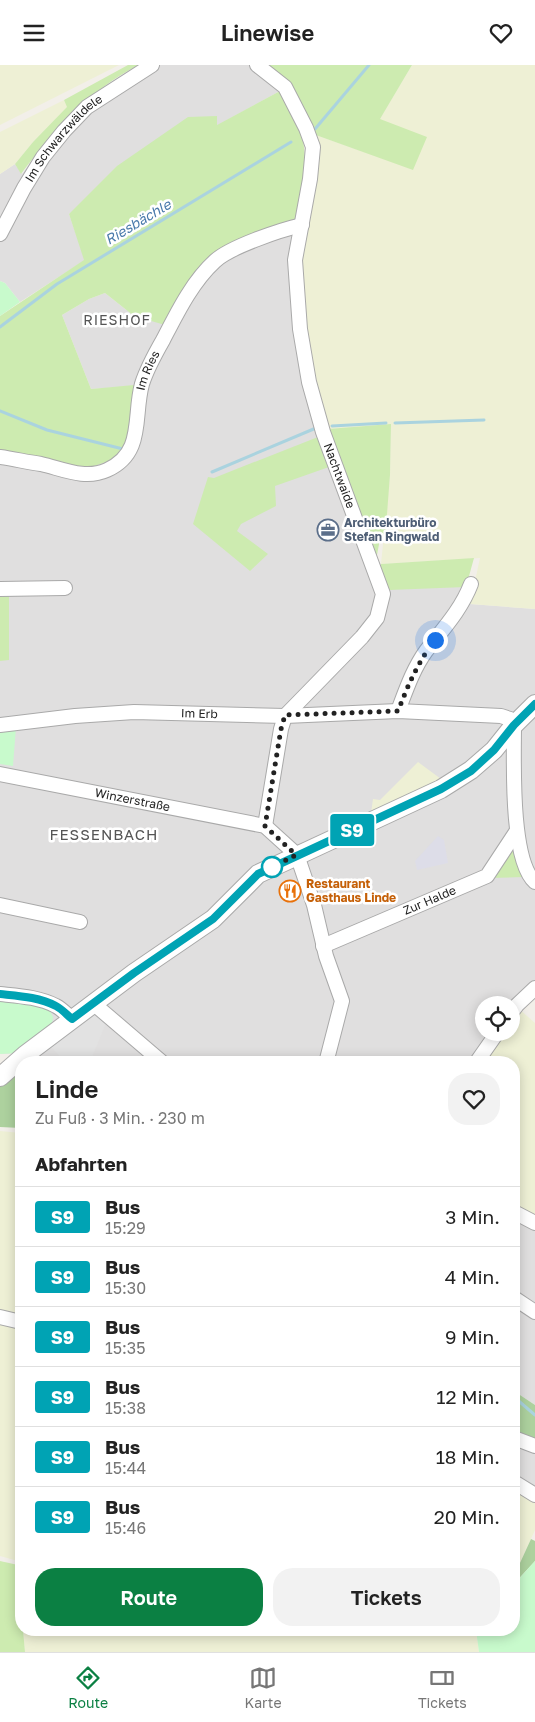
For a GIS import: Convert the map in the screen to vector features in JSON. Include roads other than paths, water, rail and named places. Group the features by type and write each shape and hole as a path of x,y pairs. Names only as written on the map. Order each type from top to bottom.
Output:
{"street":[{"name":"Im Schwarzwäldele","path":"0,234 43,157 64,131 87,107 152,65"},
{"path":"257,65 285,87 306,128 313,147 302,225"},
{"name":"Im Ries","path":"0,457 77,474 94,474 107,470 119,463 129,454 135,435 141,387 146,371 186,297 215,261 236,248 260,238 284,229 302,225"},
{"name":"Nachtwaide","path":"285,715 362,637 377,619 383,595 323,432 309,382 300,329 295,260 302,225"},
{"path":"398,711 409,681 421,660 465,601 472,584"},
{"path":"0,589 65,588"},
{"path":"24,1056 134,973 213,919 258,874 448,784 471,771 494,750 514,725 535,704"},
{"name":"Im Erb","path":"0,725 111,713 285,715 398,711 501,716 510,719 514,725"},
{"path":"285,715 265,826 296,855 314,905 324,946 342,1001 328,1056"},
{"path":"514,725 516,832 528,876 535,882"},
{"name":"Winzerstraße","path":"0,774 265,826"},
{"name":"Zur Halde","path":"324,946 487,876 516,832"},
{"path":"0,905 80,922"},
{"path":"520,1002 535,988"},
{"path":"0,994 42,1000 57,1007 72,1019"},
{"path":"94,1003 155,1056"},
{"path":"481,1056 491,1041"},
{"path":"0,1077 15,1064"},
{"path":"520,1215 535,1223"},
{"path":"520,1302 535,1312"},
{"path":"0,1317 15,1321"},
{"path":"520,1440 535,1446"},
{"path":"520,1486 535,1495"}],"waterway":[{"path":"315,129 369,65"},
{"name":"Riesbächle","path":"0,327 57,284 291,142"},
{"name":"Riesbächle","path":"0,411 47,430 123,449"},
{"path":"395,423 484,420"},
{"path":"332,426 386,423"},
{"name":"Riesbächle","path":"212,472 316,428"},
{"name":"FESSENBACH","path":"520,1402 535,1415"}],"place":[{"name":"Architekturbüro Stefan Ringwald","path":"328,530"},
{"name":"Restaurant Gasthaus Linde","path":"290,891"}],"district":[{"name":"RIESHOF","path":"117,320"},
{"name":"FESSENBACH","path":"104,835"}]}
